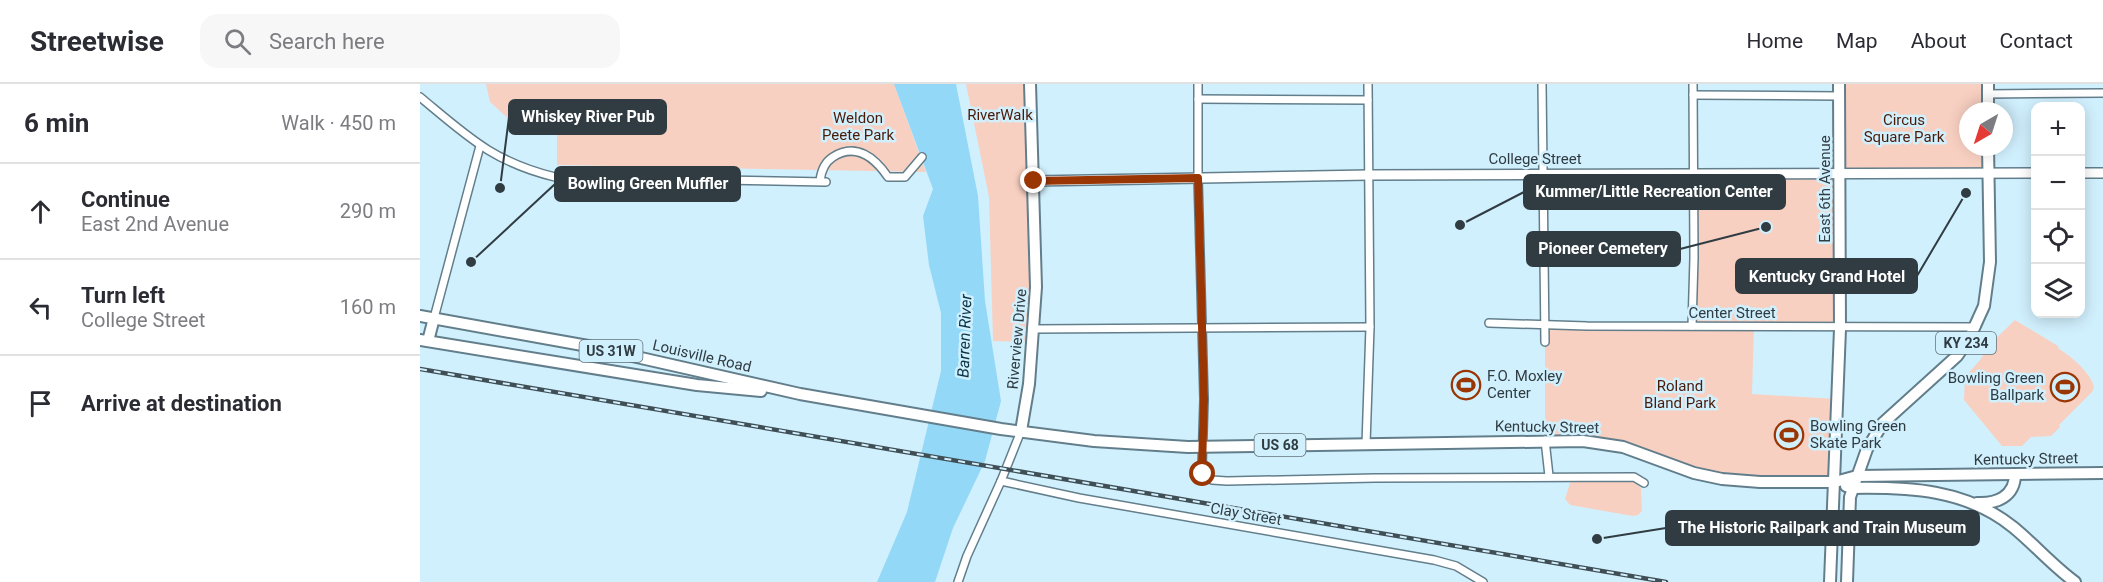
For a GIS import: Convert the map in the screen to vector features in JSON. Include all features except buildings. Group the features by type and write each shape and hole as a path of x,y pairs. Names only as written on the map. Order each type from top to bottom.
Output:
{"main road":[{"name":"Riverview Drive","path":"1022,431 1035,328 1036,253 1030,84"},
{"name":"East 6th Avenue","path":"1830,582 1840,328 1839,90"},
{"name":"KY 234","path":"1857,476 1867,449 1883,423 1957,356 1976,327 1984,306 1989,280 1989,156"},
{"name":"Louisville Road","path":"420,316 588,346 800,394 1022,431"},
{"path":"424,340 434,318"},
{"name":"Louisville Road","path":"424,340 697,386 800,394"},
{"name":"Kentucky Street","path":"1022,431 1112,443 1203,447 1583,441 1616,446 1694,473 1722,479 1760,482 1835,482 1857,476 2103,473"},
{"path":"1971,502 1989,503 2001,499 2014,486 2015,474"},
{"path":"1847,582 1852,488 1857,476"},
{"path":"1835,482 1852,488 1918,489 1938,492 1971,502 2011,525 2075,582"}],"street":[{"path":"1198,84 1203,474 1210,479 1221,481 1549,476 1634,477 1644,483"},
{"path":"1366,444 1370,327 1368,84"},
{"path":"1542,84 1545,342"},
{"path":"1692,326 1693,84"},
{"path":"1988,89 2103,93"},
{"path":"1693,95 1839,90"},
{"path":"420,97 480,146 513,164 555,177 823,181 821,174 829,160 842,152 855,150 880,166 888,177 905,177 922,157"},
{"path":"1198,99 1368,100"},
{"path":"434,318 480,146"},
{"name":"College Street","path":"1034,181 1369,175 2031,173"},
{"path":"2085,173 2103,173"},
{"name":"Center Street","path":"1489,323 1545,326 1976,327"},
{"path":"1035,328 1370,327"},
{"name":"Riverview Drive","path":"958,582 967,556 1022,431"},
{"path":"1545,440 1549,476"},
{"name":"Clay Street","path":"1001,482 1079,498 1434,560 1456,566 1483,582"}],"green space":[{"name":"Weldon Peete Park","path":"486,84 894,84 926,172 557,165 557,126 510,120 490,102"},
{"name":"RiverWalk","path":"966,84 1024,84 1031,253 1028,342 993,341 989,197"},
{"path":"1839,84 1988,84 1989,102 1959,102 1959,156 1989,156 1989,173 1840,175 1840,329 1754,327 1752,394 1838,399 1835,482 1722,479 1636,451 1545,440 1545,325 1692,327 1693,174 1839,174"},
{"path":"2015,320 2058,346 2075,360 2085,371 2094,387 2051,436 2031,437 2022,446 2002,446 1964,400 1965,377 1989,345"},
{"path":"1574,481 1635,482 1641,488 1642,511 1633,516 1570,505 1565,499 1570,483"}],"water":[{"name":"Barren River","path":"894,84 956,84 978,196 985,301 1001,401 985,461 953,528 935,582 877,582 907,512 941,371 941,313 929,265 923,216 933,189"}],"railway":[{"path":"420,369 1666,582"}],"place":[{"name":"Whiskey River Pub","path":"500,188"},
{"name":"Kentucky Grand Hotel","path":"1966,193"},
{"name":"Kummer/Little Recreation Center","path":"1460,225"},
{"name":"Pioneer Cemetery","path":"1766,227"},
{"name":"Bowling Green Muffler","path":"471,262"},
{"name":"F.O. Moxley Center","path":"1466,385"},
{"name":"Bowling Green Ballpark","path":"2065,387"},
{"name":"Bowling Green Skate Park","path":"1789,435"},
{"name":"The Historic Railpark and Train Museum","path":"1597,539"}],"route":[{"path":"1034,181 1198,178 1204,399 1203,474"}],"park label":[{"name":"Circus Square Park","path":"1904,128"},
{"name":"Roland Bland Park","path":"1680,394"}]}
